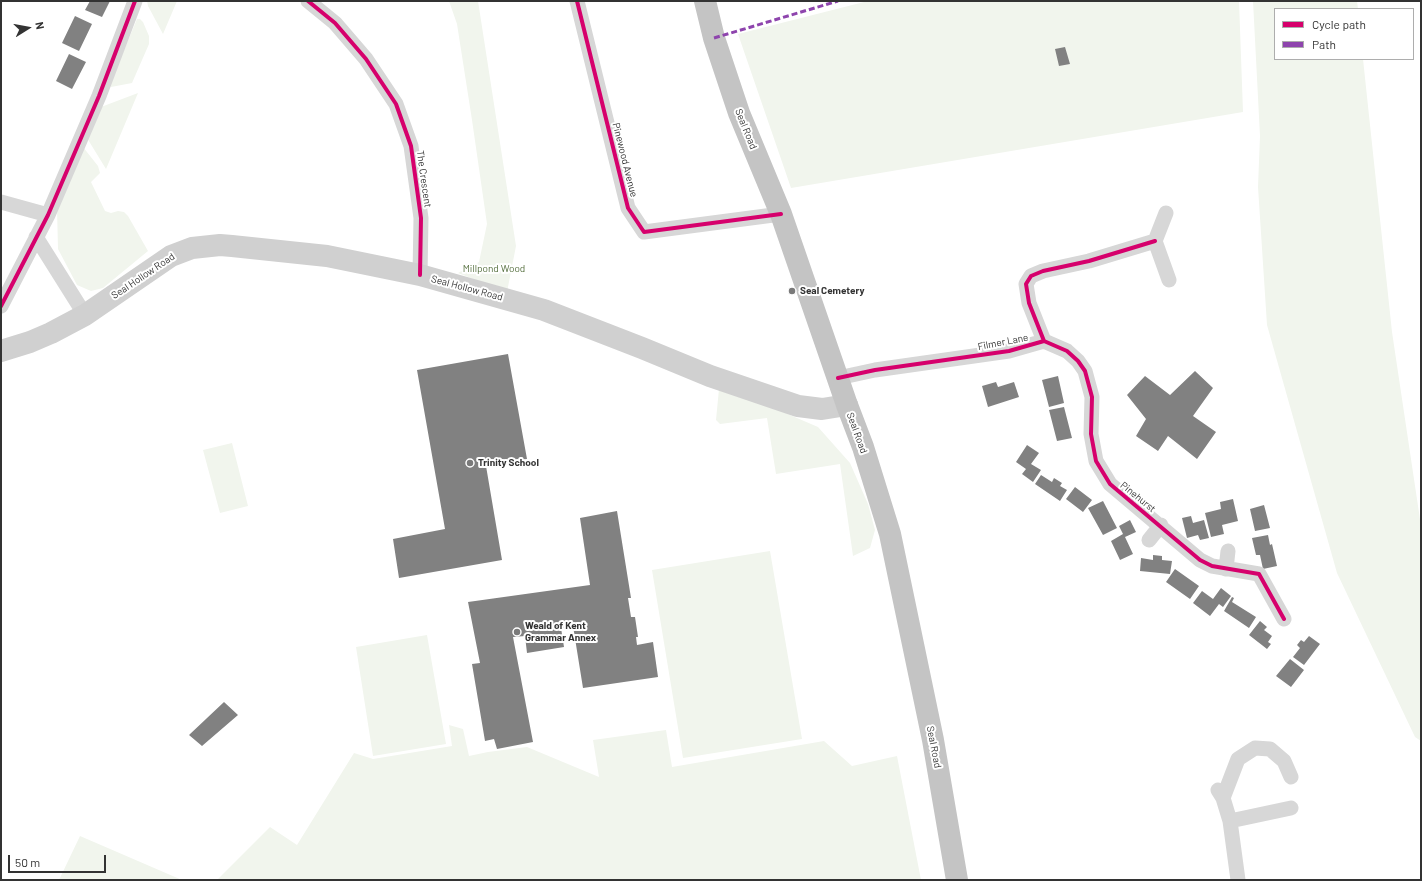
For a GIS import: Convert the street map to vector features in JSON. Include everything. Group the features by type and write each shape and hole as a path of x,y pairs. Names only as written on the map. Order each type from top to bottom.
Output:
{"highway":[{"name":"Seal Road","path":"705,1 714,38 739,113 781,214 863,448 890,534 936,755 957,880"}],"main road":[{"name":"Seal Hollow Road","path":"1,351 30,342 51,333 85,315 171,256 192,248 206,246 232,246 327,256 420,275 544,310 710,376 798,406 822,409 847,405"}],"street":[{"path":"1,306 48,215 99,96 135,1"},
{"name":"The Crescent","path":"308,1 334,23 366,59 396,104 411,146 421,218 420,275"},
{"name":"Pinewood Avenue","path":"577,1 628,208 644,232 781,214"},
{"path":"1,202 48,215"},
{"path":"1166,213 1155,241 1169,280"},
{"path":"36,237 85,315"},
{"name":"Filmer Lane","path":"838,378 875,370 1009,351 1044,341 1029,302 1026,284 1031,276 1043,271 1089,260 1155,241"},
{"name":"Pinehurst","path":"1044,341 1067,351 1078,360 1085,372 1092,397 1091,434 1096,461 1110,484 1200,560 1212,566 1259,574 1284,619"},
{"name":"Pinehurst","path":"1149,540 1161,526"},
{"path":"1226,569 1228,551"},
{"path":"1238,880 1230,821 1220,793 1238,759 1255,748 1270,749 1284,761 1291,777"},
{"path":"1230,821 1291,808"}],"green space":[{"path":"147,1 177,1 163,34 148,6"},
{"name":"Millpond Wood","path":"449,1 478,1 516,246 507,292 458,273 479,262 487,224 457,24"},
{"path":"868,1 1239,1 1243,112 791,188 738,34"},
{"path":"1253,1 1357,1 1358,8 1274,8 1274,60 1363,60 1392,332 1421,526 1421,741 1415,737 1337,573 1267,325 1258,187 1260,136"},
{"path":"137,19 140,19 143,22 149,36 149,44 132,83 111,87 110,84"},
{"path":"138,93 106,169 87,138 101,107"},
{"path":"83,147 98,166 100,173 91,182 105,211 111,213 118,211 124,212 128,216 148,251 103,288 91,291 77,285 58,249 57,209"},
{"path":"719,389 769,406 818,427 850,463 868,504 875,530 870,548 853,556 840,464 776,474 767,418 720,424 716,420"},
{"path":"232,443 248,506 220,513 203,450"},
{"path":"770,551 802,739 683,758 652,570"},
{"path":"427,635 446,744 373,756 356,647"},
{"path":"449,725 463,729 469,756 527,747 599,777 593,740 666,730 672,767 824,741 852,766 897,756 921,880 217,880 270,827 297,845 354,753 373,759 452,746"},
{"path":"80,836 182,880 59,880"}],"building":[{"path":"90,1 110,1 102,17 85,10"},
{"path":"75,16 92,24 79,51 62,43"},
{"path":"1065,47 1070,64 1059,66 1055,49"},
{"path":"69,54 86,62 72,89 56,81"},
{"name":"Trinity School","path":"508,354 527,459 486,466 502,560 399,578 393,539 445,529 417,370"},
{"path":"1195,371 1213,388 1193,416 1216,432 1197,459 1168,436 1158,451 1136,436 1146,419 1127,395 1145,376 1170,395"},
{"path":"1058,376 1064,403 1049,407 1042,380"},
{"path":"996,382 998,387 1014,382 1019,397 988,407 982,386"},
{"path":"1064,407 1072,438 1057,441 1049,410"},
{"path":"1027,445 1039,453 1031,464 1041,470 1033,482 1022,474 1026,469 1016,462"},
{"path":"1041,475 1052,482 1054,478 1062,483 1060,486 1067,490 1060,501 1035,484"},
{"path":"1075,487 1092,500 1083,512 1066,499"},
{"path":"1233,499 1238,521 1222,525 1224,534 1211,537 1205,513 1221,509 1220,502"},
{"path":"1103,501 1117,528 1103,535 1088,508"},
{"path":"1264,505 1270,528 1255,531 1250,509"},
{"name":"Weald of Kent Grammar Annex","path":"617,511 631,598 628,598 631,617 635,617 638,637 636,637 637,645 653,642 658,677 583,688 573,626 561,628 564,647 527,653 525,636 513,637 533,742 497,749 494,739 485,741 472,664 480,663 468,602 590,585 580,518"},
{"path":"1191,516 1193,523 1204,520 1209,538 1200,540 1198,535 1187,538 1182,518"},
{"path":"1130,520 1136,532 1125,537 1133,554 1120,560 1111,541 1123,534 1119,526"},
{"path":"1268,535 1270,545 1272,544 1277,566 1263,569 1260,555 1256,555 1252,538"},
{"path":"1153,555 1162,556 1162,560 1172,561 1170,574 1140,571 1141,558 1153,560"},
{"path":"1175,569 1199,586 1190,599 1166,582"},
{"path":"1221,588 1231,596 1223,607 1219,604 1210,616 1193,603 1202,591 1213,599"},
{"path":"1232,597 1234,598 1232,602 1256,617 1249,628 1224,611"},
{"path":"1260,621 1267,627 1264,630 1272,636 1268,642 1271,644 1267,649 1249,635"},
{"path":"1309,636 1320,644 1304,665 1293,657 1300,648 1297,645 1301,640 1304,642"},
{"path":"1290,659 1304,670 1291,687 1276,676"},
{"path":"224,702 238,715 202,746 189,735"}],"marked path":[{"path":"714,38 838,1"}],"cycle path":[{"path":"1,306 48,215 99,96 135,1"},
{"path":"308,1 335,23 366,59 396,104 411,146 421,218 420,275"},
{"path":"577,1 628,208 644,232 781,214"},
{"path":"838,378 875,370 1009,351 1044,341 1029,303 1026,284 1031,276 1043,271 1089,261 1155,241"},
{"path":"1044,341 1067,351 1078,361 1085,371 1092,397 1091,434 1096,461 1110,484 1200,560 1212,566 1259,574 1284,619"}],"place":[{"name":"Seal Cemetery","path":"792,291"},
{"name":"Trinity School","path":"470,463"},
{"name":"Weald of Kent Grammar Annex","path":"517,632"}]}
